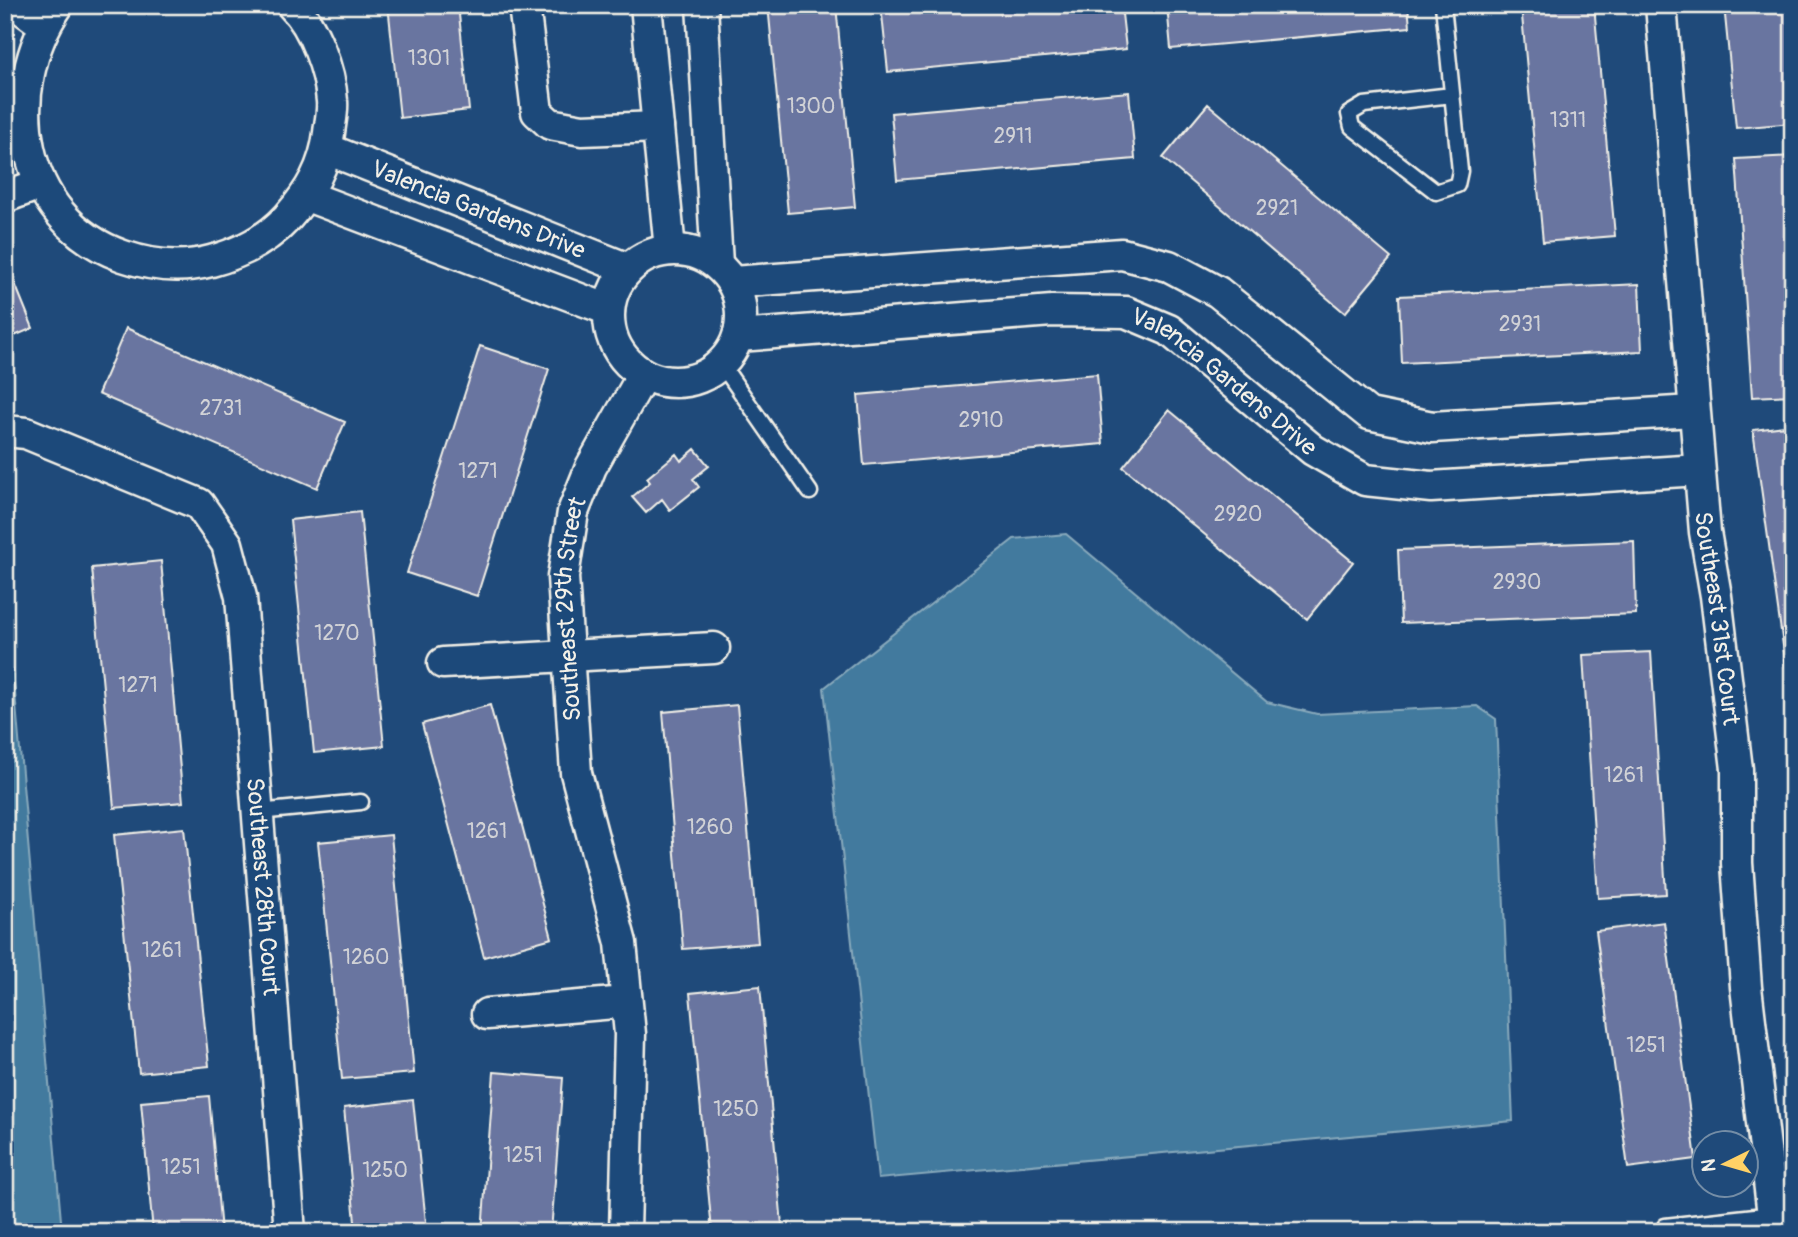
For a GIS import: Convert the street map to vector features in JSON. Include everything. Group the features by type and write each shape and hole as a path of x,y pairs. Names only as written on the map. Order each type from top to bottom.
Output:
{"street":[{"path":"17,5 50,14 27,56 12,131 37,185 65,222 102,249 145,264 192,266 237,255 276,230 307,195 327,149 332,101 322,54 299,12 292,5"},
{"path":"524,5 537,112 550,124 582,130 658,127"},
{"path":"646,5 670,250"},
{"path":"702,5 724,273"},
{"name":"Southeast 31st Court","path":"1661,5 1705,532 1716,596 1737,769 1737,863 1746,987 1774,1223"},
{"name":"Valencia Gardens Drive","path":"327,149 628,269"},
{"path":"5,197 37,185"},
{"name":"Valencia Gardens Drive","path":"307,195 609,310"},
{"path":"670,250 702,255 724,273 740,299 742,318 739,337 722,365 704,376 684,382 663,382 643,375 628,363 617,348 610,330 609,310 615,288 628,269 640,259 670,250"},
{"path":"724,273 1122,254 1170,266 1218,292 1369,414 1432,427 1693,411"},
{"name":"Valencia Gardens Drive","path":"739,337 1052,311 1126,312 1169,330 1313,450 1365,480 1432,487 1699,470"},
{"name":"Southeast 29th Street","path":"625,1232 630,1034 621,943 576,773 563,577 573,512 592,467 643,375"},
{"name":"Southeast 28th Court","path":"5,431 26,433 199,504 227,544 241,597 290,1232"},
{"path":"443,663 714,648"},
{"path":"487,1014 626,1002"}],"lane":[{"path":"1443,5 1460,171 1457,185 1436,192 1352,127 1349,114 1364,105 1452,95"},
{"path":"722,365 810,492"},
{"path":"258,811 360,802"},
{"path":"1665,1232 1665,1226 1774,1223"}],"water":[{"path":"1066,534 1267,702 1317,714 1477,706 1496,719 1513,1121 878,1179 824,688 1014,539"},
{"path":"5,661 13,670 62,1232 5,1232"}],"building":[{"path":"388,5 458,5 469,110 400,118"},
{"path":"768,5 836,5 855,207 788,213"},
{"path":"881,5 1121,5 1126,49 888,72"},
{"path":"1167,5 1408,5 1410,27 1171,49"},
{"path":"1521,5 1594,5 1615,236 1543,242"},
{"path":"1724,5 1793,5 1793,123 1736,128"},
{"path":"1129,92 1135,159 897,180 891,113"},
{"path":"1208,104 1391,258 1345,313 1163,158"},
{"path":"1793,156 1793,395 1752,397 1736,159"},
{"path":"7,264 33,328 5,340 5,265"},
{"path":"1639,284 1642,351 1402,363 1399,296"},
{"path":"126,328 345,422 317,488 98,394"},
{"path":"480,346 549,369 477,596 407,573"},
{"path":"1097,374 1103,444 864,465 858,395"},
{"path":"1169,410 1353,562 1307,619 1123,467"},
{"path":"1793,425 1793,666 1786,667 1753,430"},
{"path":"695,449 709,466 693,479 699,487 670,510 662,499 646,513 632,497 650,482 647,478 676,454 681,461"},
{"path":"360,512 384,746 314,753 290,520"},
{"path":"1634,541 1636,614 1401,623 1398,550"},
{"path":"161,561 183,802 114,808 92,568"},
{"path":"1651,652 1666,894 1598,898 1583,655"},
{"path":"1793,695 1793,800 1787,696"},
{"path":"490,705 552,938 484,957 422,724"},
{"path":"737,705 758,943 683,949 663,712"},
{"path":"184,828 209,1066 139,1073 114,835"},
{"path":"391,835 414,1073 342,1079 318,842"},
{"path":"1664,922 1692,1128 1689,1128 1689,1160 1628,1168 1596,931"},
{"path":"760,986 782,1225 712,1231 690,993"},
{"path":"494,1072 563,1078 551,1232 482,1232"},
{"path":"209,1096 221,1232 153,1232 141,1102"},
{"path":"413,1100 427,1232 356,1232 344,1108"}]}
